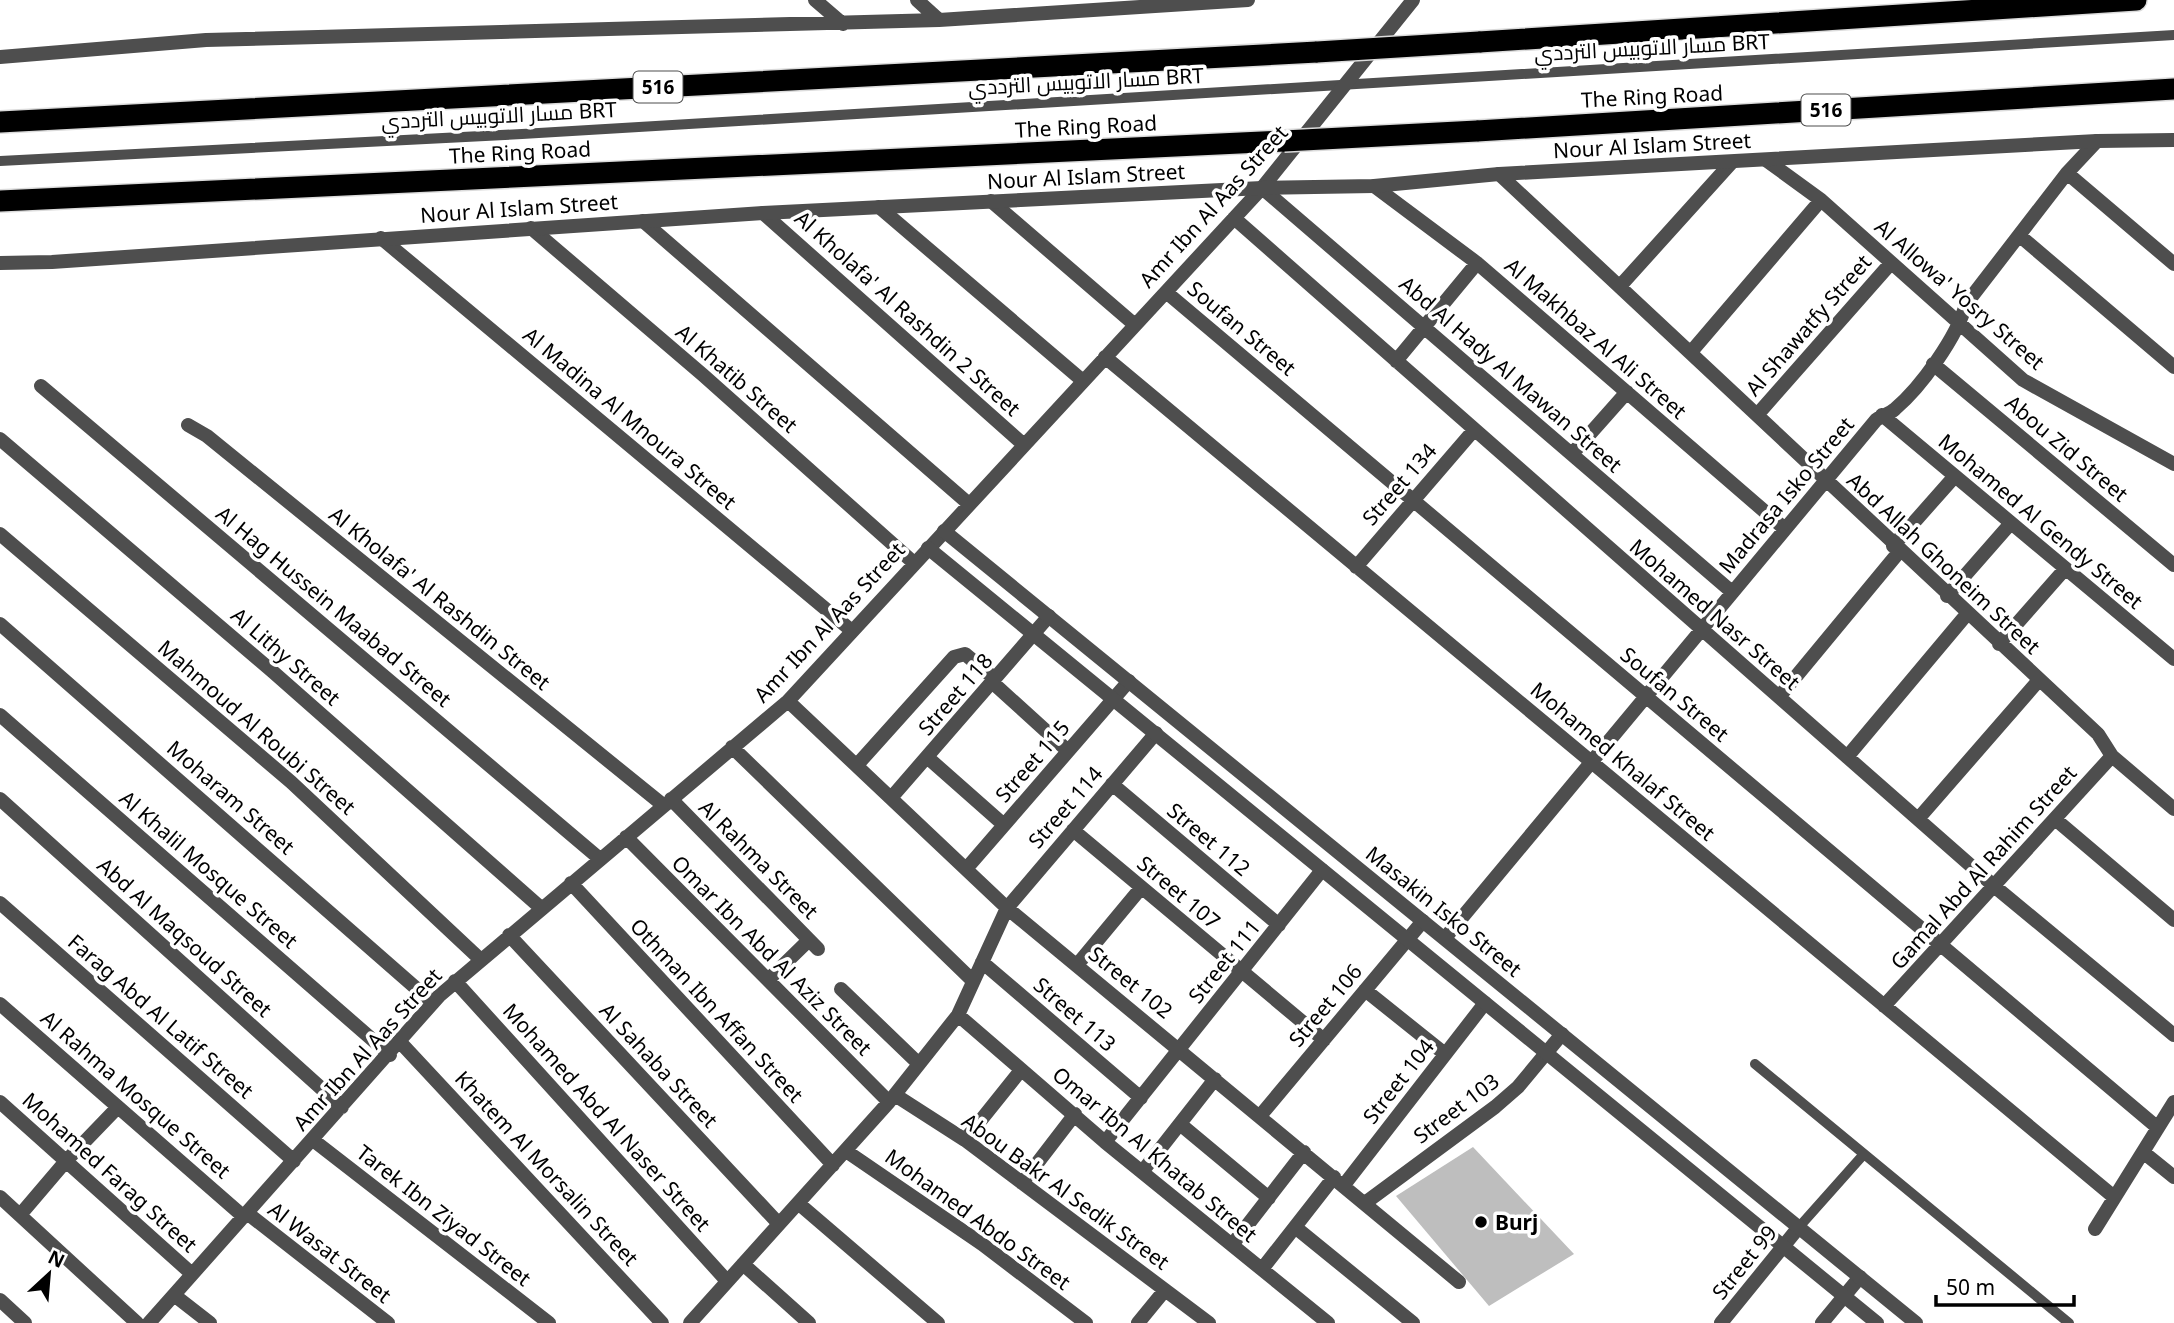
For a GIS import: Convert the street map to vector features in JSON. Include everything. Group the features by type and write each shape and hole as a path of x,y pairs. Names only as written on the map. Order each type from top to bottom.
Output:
{"highway":[{"name":"516","path":"0,122 1317,52 2136,0"},
{"name":"The Ring Road","path":"0,201 1284,141 2174,89"}],"street":[{"path":"815,0 843,24"},
{"path":"917,0 940,20"},
{"path":"0,57 206,40 843,24 940,20 1092,4 1248,0"},
{"name":"Amr Ibn Al Aas Street","path":"149,1323 455,981 788,701 1262,188 1413,0"},
{"name":"Nour Al Islam Street","path":"0,263 52,262 763,213 1262,188 1374,186 1499,174 2096,141 2174,140"},
{"name":"Madrasa Isko Street","path":"1445,938 1825,480 1882,415 1895,410 1933,364 1960,325 1966,304 2067,173 2096,141"},
{"name":"Al Allowa' Yosry Street","path":"1766,160 1821,200 2001,362 2047,395 2114,428 2174,464"},
{"path":"1621,285 1732,162"},
{"path":"2067,173 2174,264"},
{"name":"Abd Allah Ghoneim Street","path":"1499,174 1692,352 1896,549 2098,734 2112,756 2174,809"},
{"name":"Al Makhbaz Al Ali Street","path":"1374,186 1477,263 1785,529"},
{"name":"Abd Al Hady Al Mawan Street","path":"1262,188 1732,592"},
{"path":"1692,352 1821,200"},
{"path":"991,201 1135,325"},
{"path":"878,207 1083,381"},
{"name":"Al Kholafa' Al Rashdin 2 Street","path":"763,213 1024,445"},
{"name":"Mohamed Nasr Street","path":"1234,218 1994,886 2174,1035"},
{"path":"643,220 969,503"},
{"name":"Al Khatib Street","path":"531,228 703,375 914,563"},
{"path":"2020,236 2174,367"},
{"name":"Al Madina Al Mnoura Street","path":"381,238 852,631"},
{"path":"1396,361 1477,263"},
{"name":"Al Shawatfy Street","path":"1757,415 1891,263"},
{"name":"Soufan Street","path":"1166,292 2158,1128"},
{"name":"Mohamed Khalaf Street","path":"1105,357 2114,1197"},
{"name":"Abou Zid Street","path":"1933,364 2174,565"},
{"name":"Al Hag Hussein Maabad Street","path":"41,386 600,859"},
{"path":"1572,454 1627,392"},
{"name":"Mohamed Al Gendy Street","path":"1882,415 2174,659"},
{"name":"Al Kholafa' Al Rashdin Street","path":"188,425 207,436 667,802"},
{"name":"Street 134","path":"1356,567 1474,430"},
{"name":"Al Lithy Street","path":"0,439 272,670 541,908"},
{"path":"1779,697 1955,476"},
{"path":"1947,596 2011,523"},
{"name":"Masakin Isko Street","path":"944,531 1916,1323"},
{"name":"Mahmoud Al Roubi Street","path":"0,534 290,782 481,960"},
{"path":"928,548 1877,1323"},
{"path":"1999,644 2066,569"},
{"path":"1847,757 1967,614"},
{"name":"Street 118","path":"891,798 1049,616"},
{"name":"Moharam Street","path":"0,624 433,1003"},
{"path":"856,765 954,657 965,654 1069,751"},
{"path":"1918,819 2039,680"},
{"name":"Street 115","path":"966,869 1129,681"},
{"name":"Street 102","path":"788,701 1007,908 1459,1282"},
{"name":"Al Khalil Mosque Street","path":"0,715 390,1055"},
{"name":"Street 114","path":"690,1323 892,1099 958,1015 1007,908 1156,733"},
{"path":"732,747 973,981"},
{"name":"Gamal Abd Al Rahim Street","path":"1884,1006 2112,756"},
{"path":"927,757 1004,825"},
{"name":"Street 112","path":"1112,784 1279,925"},
{"path":"1239,802 1255,784"},
{"name":"Abd Al Maqsoud Street","path":"0,799 342,1107"},
{"name":"Al Rahma Street","path":"667,802 814,944 768,980"},
{"path":"2055,819 2174,920"},
{"name":"Street 107","path":"1073,830 1324,1040"},
{"name":"Omar Ibn Abd Al Aziz Street","path":"626,837 768,980 892,1099"},
{"name":"Street 111","path":"1105,1142 1322,870"},
{"name":"Othman Ibn Affan Street","path":"571,883 833,1165"},
{"path":"1077,965 1141,888"},
{"name":"Farag Abd Al Latif Street","path":"0,903 294,1161"},
{"name":"Street 106","path":"1261,1116 1423,921"},
{"name":"Al Sahaba Street","path":"509,935 779,1224"},
{"name":"Street 113","path":"982,962 1141,1098"},
{"name":"Mohamed Abd Al Naser Street","path":"455,981 727,1281"},
{"path":"841,989 919,1064"},
{"path":"1365,990 1445,1054"},
{"name":"Street 104","path":"1262,1269 1295,1227 1339,1181 1485,1003"},
{"name":"Al Rahma Mosque Street","path":"0,1004 245,1215"},
{"name":"Omar Ibn Al Khatab Street","path":"958,1015 1105,1142 1328,1323"},
{"name":"Street 103","path":"1365,1203 1495,1107 1518,1087 1562,1034"},
{"name":"Khatem Al Morsalin Street","path":"400,1042 662,1323"},
{"path":"965,1140 1021,1070"},
{"path":"1142,1172 1215,1079"},
{"name":"Abou Bakr Al Sedik Street","path":"892,1099 965,1140 1209,1323"},
{"name":"Mohamed Farag Street","path":"0,1102 192,1274"},
{"path":"2095,1228 2174,1102"},
{"path":"20,1215 66,1160 118,1107"},
{"path":"1022,1184 1075,1114"},
{"path":"1180,1124 1269,1198"},
{"name":"Tarek Ibn Ziyad Street","path":"313,1140 550,1323"},
{"name":"Mohamed Abdo Street","path":"846,1151 982,1244 1086,1323"},
{"path":"1232,1245 1304,1152"},
{"path":"2143,1152 2174,1177"},
{"path":"0,1197 137,1323"},
{"path":"798,1203 938,1323"},
{"name":"Al Wasat Street","path":"245,1215 388,1323"},
{"path":"1295,1227 1413,1323"},
{"name":"Street 99","path":"1721,1323 1799,1227"},
{"path":"743,1264 809,1323"},
{"path":"1822,1323 1860,1277"},
{"path":"1138,1323 1165,1290"},
{"path":"174,1295 210,1323"},
{"path":"0,1300 26,1323"}],"lane":[{"name":"مسار الاتوبيس الترددي BRT","path":"0,161 536,133 2174,35"},
{"path":"1755,1064 2069,1323"},
{"path":"1799,1227 1864,1154"}],"building":[{"name":"Burj","path":"1473,1147 1574,1254 1489,1306 1396,1196"}],"place":[{"name":"Burj","path":"1481,1222"}]}
